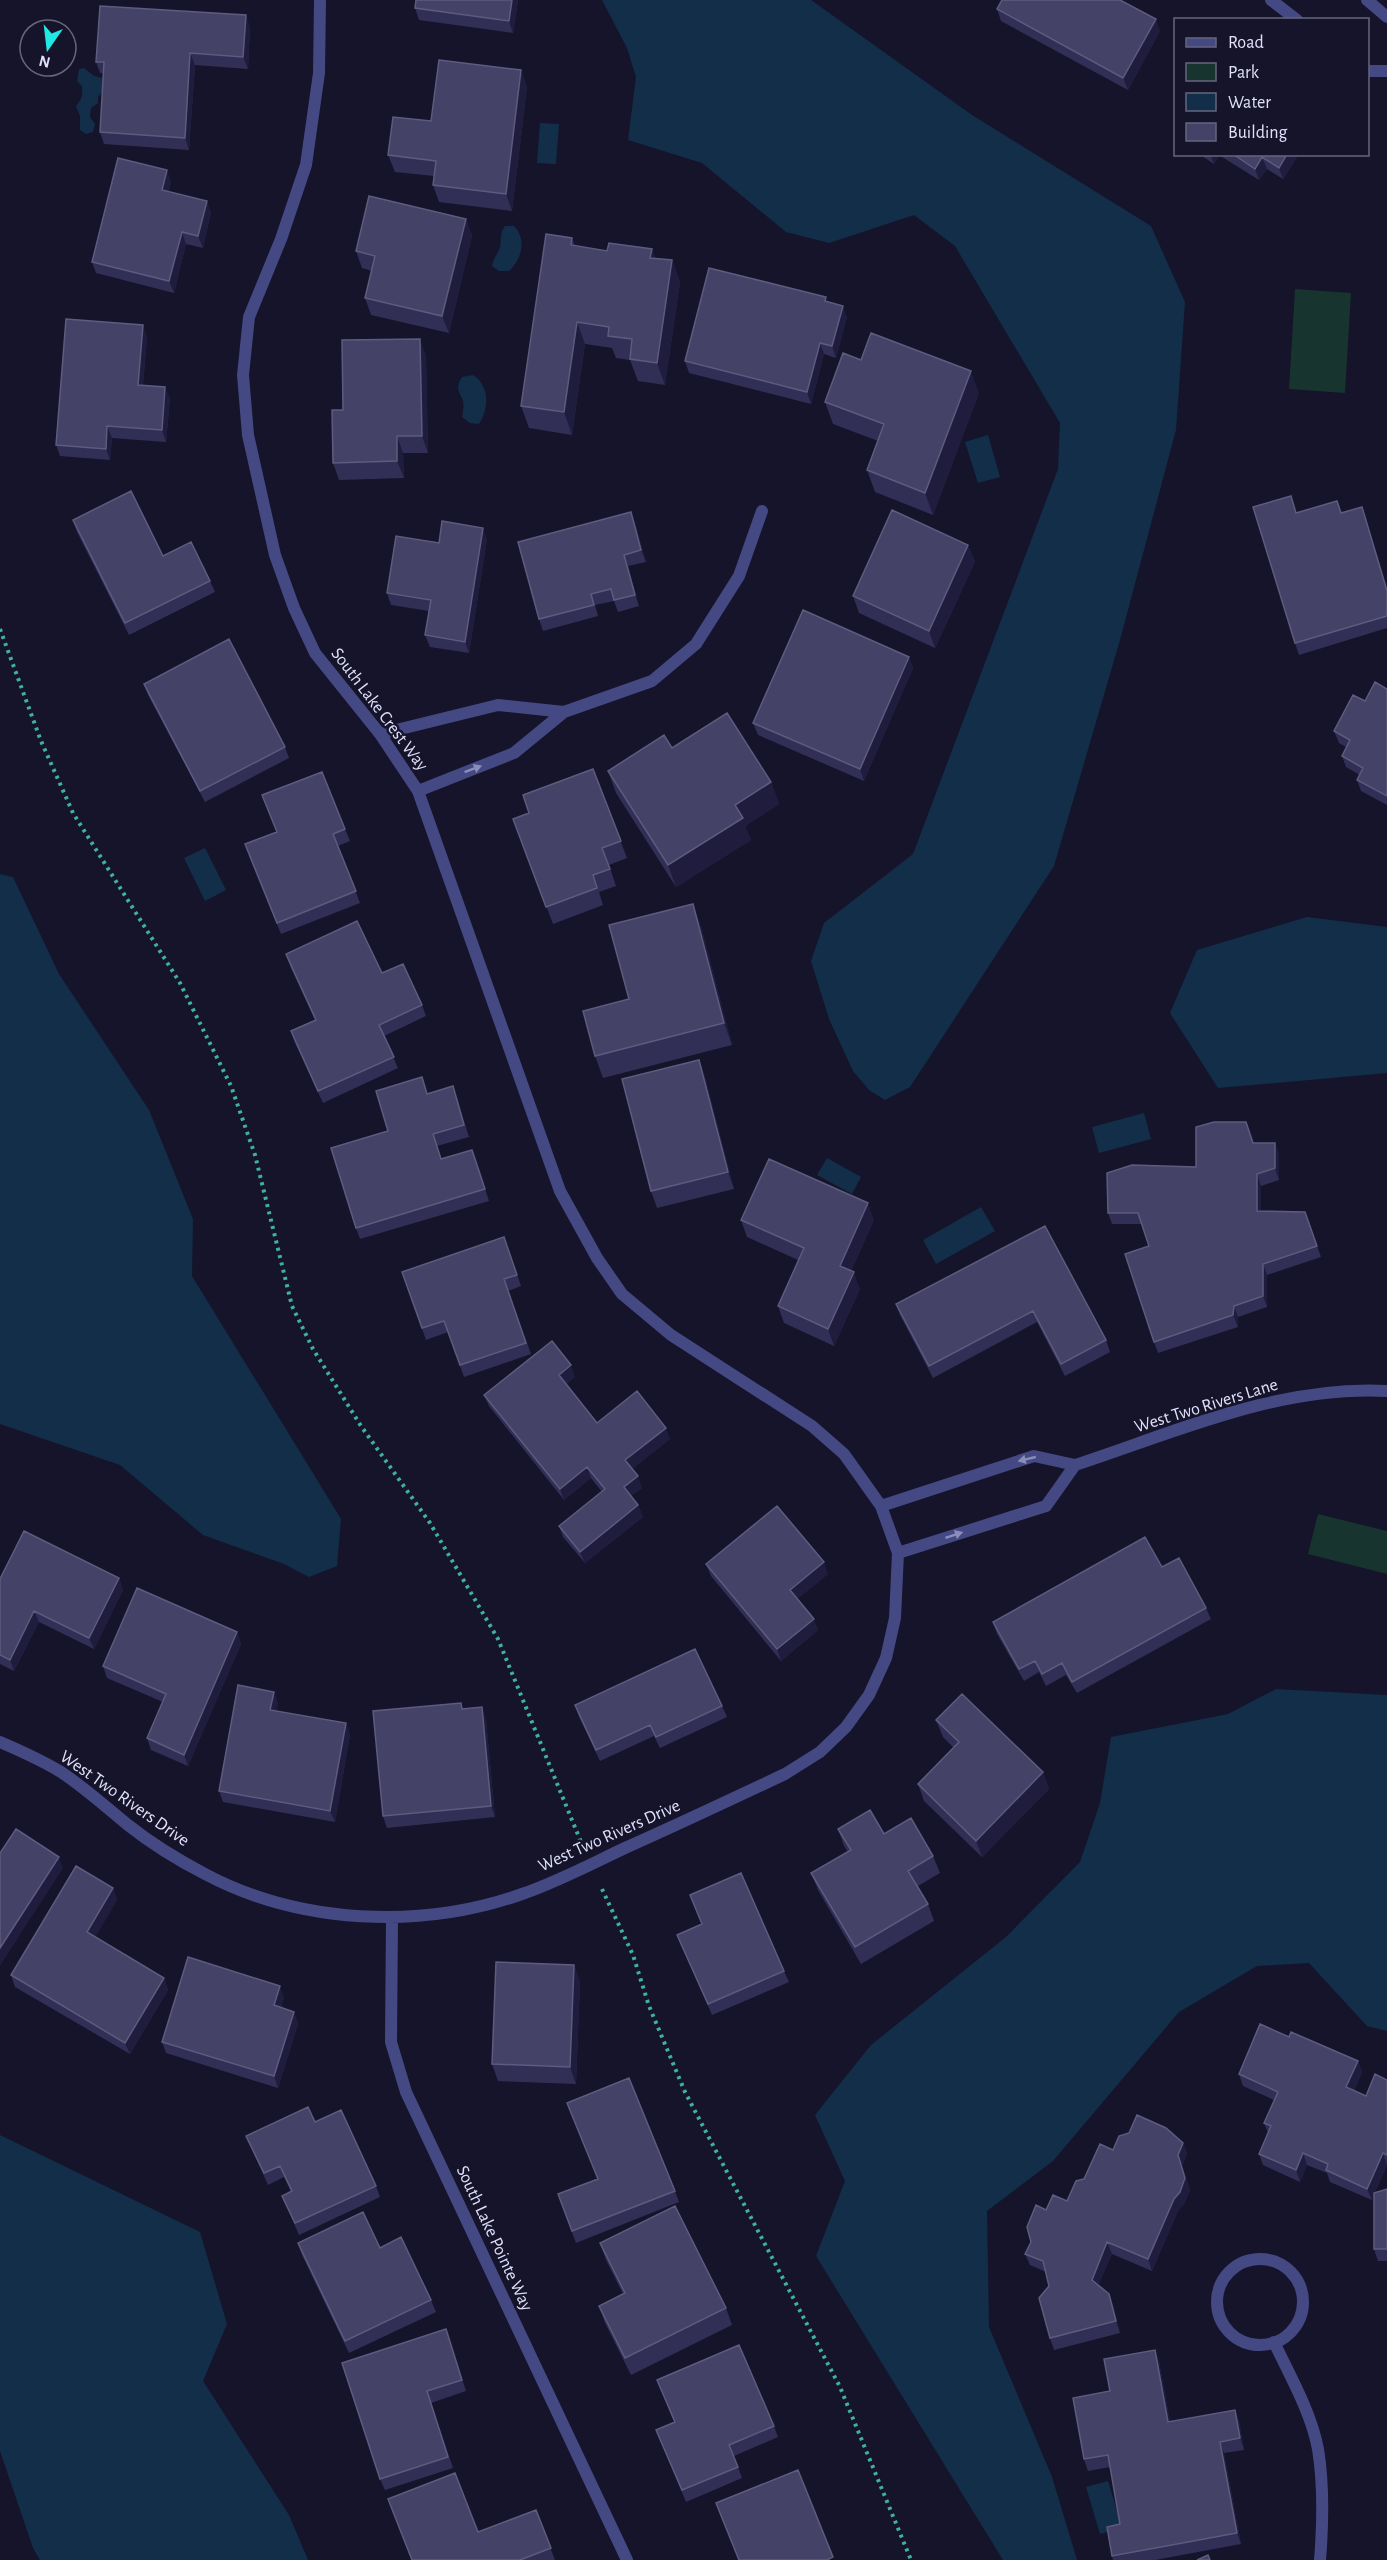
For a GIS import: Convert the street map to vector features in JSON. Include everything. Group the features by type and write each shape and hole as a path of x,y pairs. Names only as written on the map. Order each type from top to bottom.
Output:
{"street":[{"name":"South Lake Crest Way","path":"321,0 319,74 306,165 281,239 249,316 243,375 252,455 275,555 294,608 315,652 380,734 418,791 560,1191 597,1258 622,1294 671,1335 754,1388"},
{"path":"1271,0 1295,18"},
{"path":"1367,0 1387,17"},
{"path":"1369,71 1387,71"},
{"path":"418,791 514,753 564,712 652,681 696,644 739,576 762,512"},
{"path":"380,734 498,705 564,712"},
{"name":"West Two Rivers Drive","path":"0,1742 59,1772 160,1848 215,1879 292,1906 332,1914 392,1917 432,1914 474,1907 521,1894 785,1774 820,1752 846,1727 869,1695 886,1658 895,1618 898,1552 881,1506 844,1454 812,1426 754,1388"},
{"name":"West Two Rivers Lane","path":"1075,1465 1252,1407 1302,1395 1358,1390 1387,1391"},
{"path":"881,1506 1034,1456 1075,1465 1046,1506 898,1552"},
{"name":"South Lake Pointe Way","path":"392,1917 391,2042 406,2092 620,2540 627,2560"},
{"path":"1266,2259 1277,2263 1287,2269 1299,2285 1301,2315 1287,2335 1274,2342 1247,2343 1234,2337 1221,2320 1217,2309 1220,2285 1234,2267 1244,2262 1266,2259"},
{"path":"1274,2342 1299,2396 1317,2447 1323,2492 1320,2560"}],"path":[{"path":"0,629 40,741 73,813 180,983 231,1086 255,1155 292,1306 313,1349 361,1426 430,1523 498,1640 584,1848"},
{"path":"602,1889 633,1955 649,2006 685,2092 840,2387 911,2560"}],"green space":[{"path":"1295,289 1351,293 1345,393 1289,389"},
{"path":"1318,1514 1387,1531 1387,1574 1308,1554"}],"water":[{"path":"602,0 811,0 972,115 1151,226 1185,302 1176,430 1120,640 1054,866 910,1087 885,1100 869,1090 853,1071 829,1019 811,961 824,923 913,854 1058,469 1060,423 955,246 914,215 829,243 786,232 702,163 628,140 636,77 627,48"},
{"path":"84,68 94,76 102,78 106,86 98,97 98,103 91,108 90,117 95,124 93,132 86,134 80,130 80,116 76,106 81,99 82,92 82,86 77,81 79,69"},
{"path":"540,123 559,124 556,164 537,163"},
{"path":"505,226 514,226 522,243 520,255 509,271 499,271 492,266"},
{"path":"473,375 483,385 486,398 485,411 479,424 470,423 462,417 463,403 458,389 462,377"},
{"path":"988,435 1000,477 978,483 965,442"},
{"path":"205,848 226,890 205,901 184,858"},
{"path":"0,874 13,877 59,974 149,1110 193,1219 192,1276 341,1519 337,1566 309,1577 284,1564 203,1535 120,1465 0,1424"},
{"path":"1307,917 1387,927 1387,1073 1218,1088 1170,1013 1197,950"},
{"path":"1144,1113 1151,1139 1099,1153 1092,1127"},
{"path":"827,1158 861,1177 852,1194 817,1175"},
{"path":"981,1207 995,1231 936,1264 923,1240"},
{"path":"1276,1689 1387,1695 1387,2031 1367,2026 1309,1963 1257,1966 1179,2012 1053,2161 987,2211 989,2327 1052,2477 1077,2560 1003,2560 816,2256 845,2181 815,2115 871,2045 1006,1937 1080,1862 1100,1803 1111,1737 1228,1714"},
{"path":"0,2135 200,2232 227,2324 203,2381 289,2515 308,2560 40,2560 33,2548 0,2451"},
{"path":"1108,2481 1122,2528 1100,2534 1086,2487"}],"building":[{"path":"416,0 512,0 509,21 415,8"},
{"path":"1002,0 1120,0 1156,19 1123,78 997,9"},
{"path":"100,6 246,15 243,57 190,53 185,138 100,132 104,62 96,62"},
{"path":"439,60 521,70 506,194 433,185 436,161 388,155 393,117 431,121"},
{"path":"1236,156 1286,156 1279,168 1262,157 1255,169"},
{"path":"118,158 167,170 162,190 207,201 198,236 182,232 169,281 92,262"},
{"path":"369,196 466,219 442,316 365,298 375,256 356,251"},
{"path":"546,234 572,238 571,245 607,251 609,243 652,249 650,258 672,260 657,363 630,359 632,339 608,336 609,327 577,322 564,412 521,406"},
{"path":"709,268 826,297 825,301 843,306 832,346 820,343 807,392 685,361"},
{"path":"66,319 143,325 138,385 165,387 162,430 107,426 106,449 56,445"},
{"path":"871,333 971,371 925,493 867,470 884,424 825,402 843,353 861,360"},
{"path":"420,339 422,436 397,436 397,461 333,463 332,410 343,410 342,340"},
{"path":"131,491 163,556 191,542 210,581 125,623 73,520"},
{"path":"1291,496 1296,513 1337,501 1341,513 1362,507 1387,591 1387,616 1295,643 1253,507"},
{"path":"892,510 968,545 929,631 853,596"},
{"path":"631,512 641,550 624,555 635,595 614,600 611,589 591,594 594,605 539,619 518,542"},
{"path":"442,521 483,528 465,642 425,635 431,600 387,593 396,536 439,543"},
{"path":"803,610 909,657 860,769 753,723"},
{"path":"229,639 285,747 200,791 144,684"},
{"path":"1375,682 1387,689 1387,796 1357,780 1363,768 1342,756 1350,740 1334,731 1353,695 1365,701"},
{"path":"727,713 771,782 735,805 743,818 668,865 608,771 664,735 672,748"},
{"path":"593,769 621,841 602,848 610,869 593,875 597,888 546,907 513,819 529,813 523,795"},
{"path":"322,772 345,829 333,834 356,891 277,923 245,844 277,832 262,795"},
{"path":"693,904 724,1023 595,1056 583,1011 629,999 609,925"},
{"path":"357,921 382,973 403,964 422,1005 379,1025 394,1057 318,1091 291,1031 316,1020 286,954"},
{"path":"699,1060 728,1172 651,1191 622,1079"},
{"path":"422,1077 427,1094 453,1086 464,1125 433,1134 441,1159 472,1150 485,1189 356,1228 331,1148 388,1131 376,1091"},
{"path":"1214,1122 1246,1122 1253,1143 1275,1143 1275,1168 1257,1174 1257,1211 1305,1212 1317,1246 1263,1264 1263,1296 1234,1306 1233,1315 1154,1342 1125,1254 1149,1246 1138,1213 1108,1213 1107,1173 1132,1165 1196,1167 1196,1127"},
{"path":"769,1159 868,1203 840,1266 854,1272 828,1329 778,1306 804,1248 741,1220"},
{"path":"1045,1226 1106,1340 1061,1364 1033,1311 929,1366 896,1304"},
{"path":"504,1237 517,1275 504,1279 526,1343 460,1365 444,1321 422,1328 402,1272"},
{"path":"552,1341 571,1365 559,1375 597,1423 637,1391 666,1428 625,1460 638,1476 624,1487 638,1505 580,1552 559,1526 605,1489 587,1467 560,1489 484,1395"},
{"path":"777,1506 824,1562 790,1590 814,1619 777,1649 706,1564"},
{"path":"24,1531 119,1578 89,1638 34,1611 10,1660 0,1655 0,1579"},
{"path":"1145,1537 1162,1567 1179,1558 1206,1608 1072,1682 1062,1663 1042,1674 1035,1661 1019,1669 993,1622"},
{"path":"137,1588 237,1632 184,1755 147,1738 166,1694 103,1666"},
{"path":"695,1649 722,1706 656,1737 650,1725 596,1750 575,1705"},
{"path":"238,1685 274,1692 270,1710 346,1723 330,1811 219,1791"},
{"path":"962,1694 1043,1772 976,1841 918,1784 959,1742 936,1720"},
{"path":"461,1703 462,1709 482,1707 491,1806 383,1816 373,1711"},
{"path":"870,1810 884,1834 911,1818 933,1856 908,1871 928,1904 855,1947 811,1873 851,1850 838,1829"},
{"path":"16,1829 59,1857 0,1948 0,1853"},
{"path":"76,1866 113,1888 87,1932 164,1978 125,2043 11,1975"},
{"path":"741,1873 784,1971 708,2004 677,1935 702,1924 690,1895"},
{"path":"188,1957 280,1986 274,2005 294,2012 274,2076 162,2042"},
{"path":"496,1962 574,1965 570,2067 492,2064"},
{"path":"1260,2024 1289,2037 1291,2032 1358,2061 1346,2087 1366,2096 1375,2074 1387,2080 1387,2155 1383,2153 1367,2189 1326,2170 1328,2164 1303,2153 1296,2170 1259,2154 1271,2126 1264,2123 1278,2092 1239,2074"},
{"path":"629,2078 675,2191 572,2231 558,2194 598,2179 567,2103"},
{"path":"308,2107 315,2122 341,2110 376,2186 295,2223 282,2196 292,2191 280,2166 264,2173 246,2136"},
{"path":"1137,2115 1166,2128 1183,2143 1178,2155 1185,2178 1180,2192 1174,2199 1148,2259 1107,2242 1092,2280 1109,2294 1116,2321 1050,2338 1039,2298 1049,2286 1043,2261 1025,2254 1031,2242 1027,2227 1036,2205 1046,2210 1053,2195 1067,2201 1076,2181 1084,2179 1100,2144 1113,2150 1119,2136 1129,2133"},
{"path":"1387,2189 1387,2249 1374,2249 1374,2193"},
{"path":"675,2206 726,2308 625,2358 599,2306 625,2293 600,2243"},
{"path":"363,2212 380,2248 401,2237 431,2300 345,2341 298,2243"},
{"path":"446,2329 462,2380 427,2391 448,2457 380,2479 342,2363"},
{"path":"739,2345 774,2426 729,2445 738,2467 682,2490 656,2430 675,2422 657,2380"},
{"path":"1155,2350 1168,2422 1235,2410 1240,2438 1220,2442 1237,2533 1112,2556 1107,2527 1120,2524 1108,2455 1084,2459 1073,2398 1110,2391 1104,2359"},
{"path":"798,2470 833,2557 827,2560 739,2560 716,2503"},
{"path":"455,2473 478,2532 536,2510 551,2548 520,2560 412,2560 388,2499"},
{"path":"1208,2555 1210,2560 1197,2560"}]}
